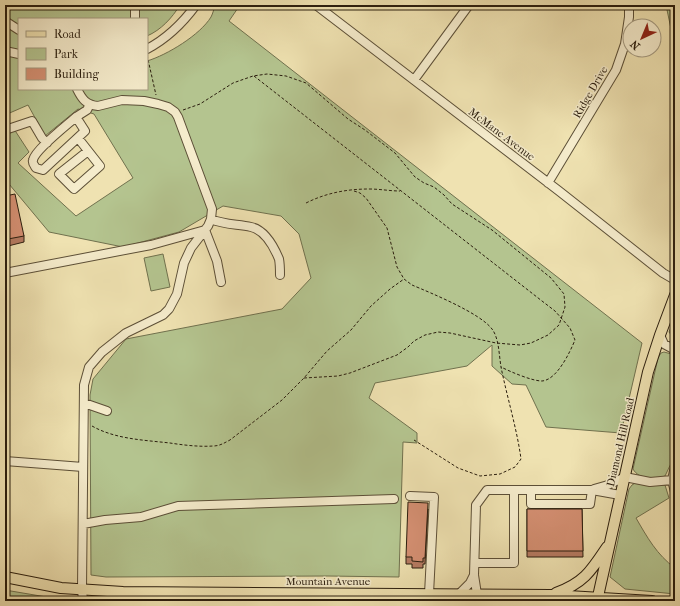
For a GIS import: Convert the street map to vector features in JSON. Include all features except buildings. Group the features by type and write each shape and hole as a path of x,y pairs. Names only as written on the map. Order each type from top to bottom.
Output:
{"main road":[{"name":"Diamond Hill Road","path":"598,599 648,372 675,295"},
{"path":"551,595 568,589 590,573 610,542"},
{"name":"Mountain Avenue","path":"5,577 61,588 123,592 459,594 477,598 551,595 598,599 652,601"}],"street":[{"path":"135,5 135,18"},
{"path":"148,48 159,43 180,26 196,5"},
{"name":"McMane Avenue","path":"316,5 663,273 675,280"},
{"path":"414,80 469,5"},
{"name":"Ridge Drive","path":"548,183 616,70 625,44 629,17 629,5"},
{"path":"5,21 18,29"},
{"path":"5,51 18,54"},
{"path":"78,90 82,99 90,104 98,106 130,100 158,104 168,107 175,112 212,208 211,219 205,230 193,245 184,263 177,294 169,310 163,315 126,333 110,345 95,359 89,367 86,376 83,467 83,601"},
{"path":"76,117 86,131 43,170 36,168 32,162 33,158 76,117 87,110 90,104"},
{"path":"5,130 32,122 47,143"},
{"path":"78,138 100,166 74,189 59,174 88,151"},
{"path":"211,219 218,222 252,227 263,234 271,243 279,260 280,275"},
{"path":"6,272 151,245 205,230"},
{"path":"205,230 217,261 221,282"},
{"path":"187,235 193,245"},
{"path":"660,335 664,344 675,350"},
{"path":"84,403 107,411"},
{"path":"5,461 83,467"},
{"path":"675,466 672,480 675,492"},
{"path":"592,490 608,485 624,477 650,482 672,480"},
{"path":"477,598 474,574 477,503 488,490 592,490 620,495"},
{"path":"475,563 514,563 514,490"},
{"path":"531,490 531,504 590,504 592,490"},
{"path":"410,496 434,497 429,594"},
{"path":"83,524 105,520 141,517 178,506 394,499"},
{"path":"459,594 470,583 474,574"}],"path":[{"path":"148,59 158,104"},
{"path":"175,112 200,104 233,83 254,76 266,74 286,76 306,83 348,119 395,153 415,178 434,187 452,204 492,230 551,278 564,294 565,307 559,325 548,335 531,343 520,345 496,343 450,333 438,332 425,335 414,341 397,355 350,373 338,376 304,378"},
{"path":"254,76 542,301 570,328 575,340 568,356 551,377 544,381 535,380 501,367"},
{"path":"306,203 328,194 368,189 401,191"},
{"path":"354,191 360,193 366,198 387,228 394,258 404,279 412,285 437,296 484,321 492,329 496,337 496,343 521,459 515,467 500,474 480,476 458,468 414,440"},
{"path":"84,422 103,432 130,438 212,447 221,445 230,440 282,400 328,351 351,330 371,306 404,279"}],"green space":[{"path":"5,5 180,5 166,23 148,35 148,18 18,18 18,90 148,90 148,61 182,44 199,31 211,17 215,5 240,5 229,21 642,343 621,433 546,427 526,385 512,384 492,366 492,345 467,366 375,383 369,398 417,433 417,443 403,442 399,577 106,577 91,575 90,395 93,379 126,339 282,309 311,278 299,234 281,216 223,206 179,232 123,247 49,232 9,184 7,132 14,129 29,152 18,163 76,216 133,178 94,114 78,109 45,136 28,105 5,115"},
{"path":"666,5 675,5 675,43 674,43"},
{"path":"163,254 170,287 151,291 144,258"},
{"path":"675,318 675,340 669,332"},
{"path":"664,352 675,355 675,455 665,476 648,478 639,475 633,469 658,358 661,353"},
{"path":"637,482 649,485 665,485 669,498 636,518 648,539 663,557 675,568 675,594 625,589 610,577 629,489"},
{"path":"5,590 70,601 5,601"}]}
